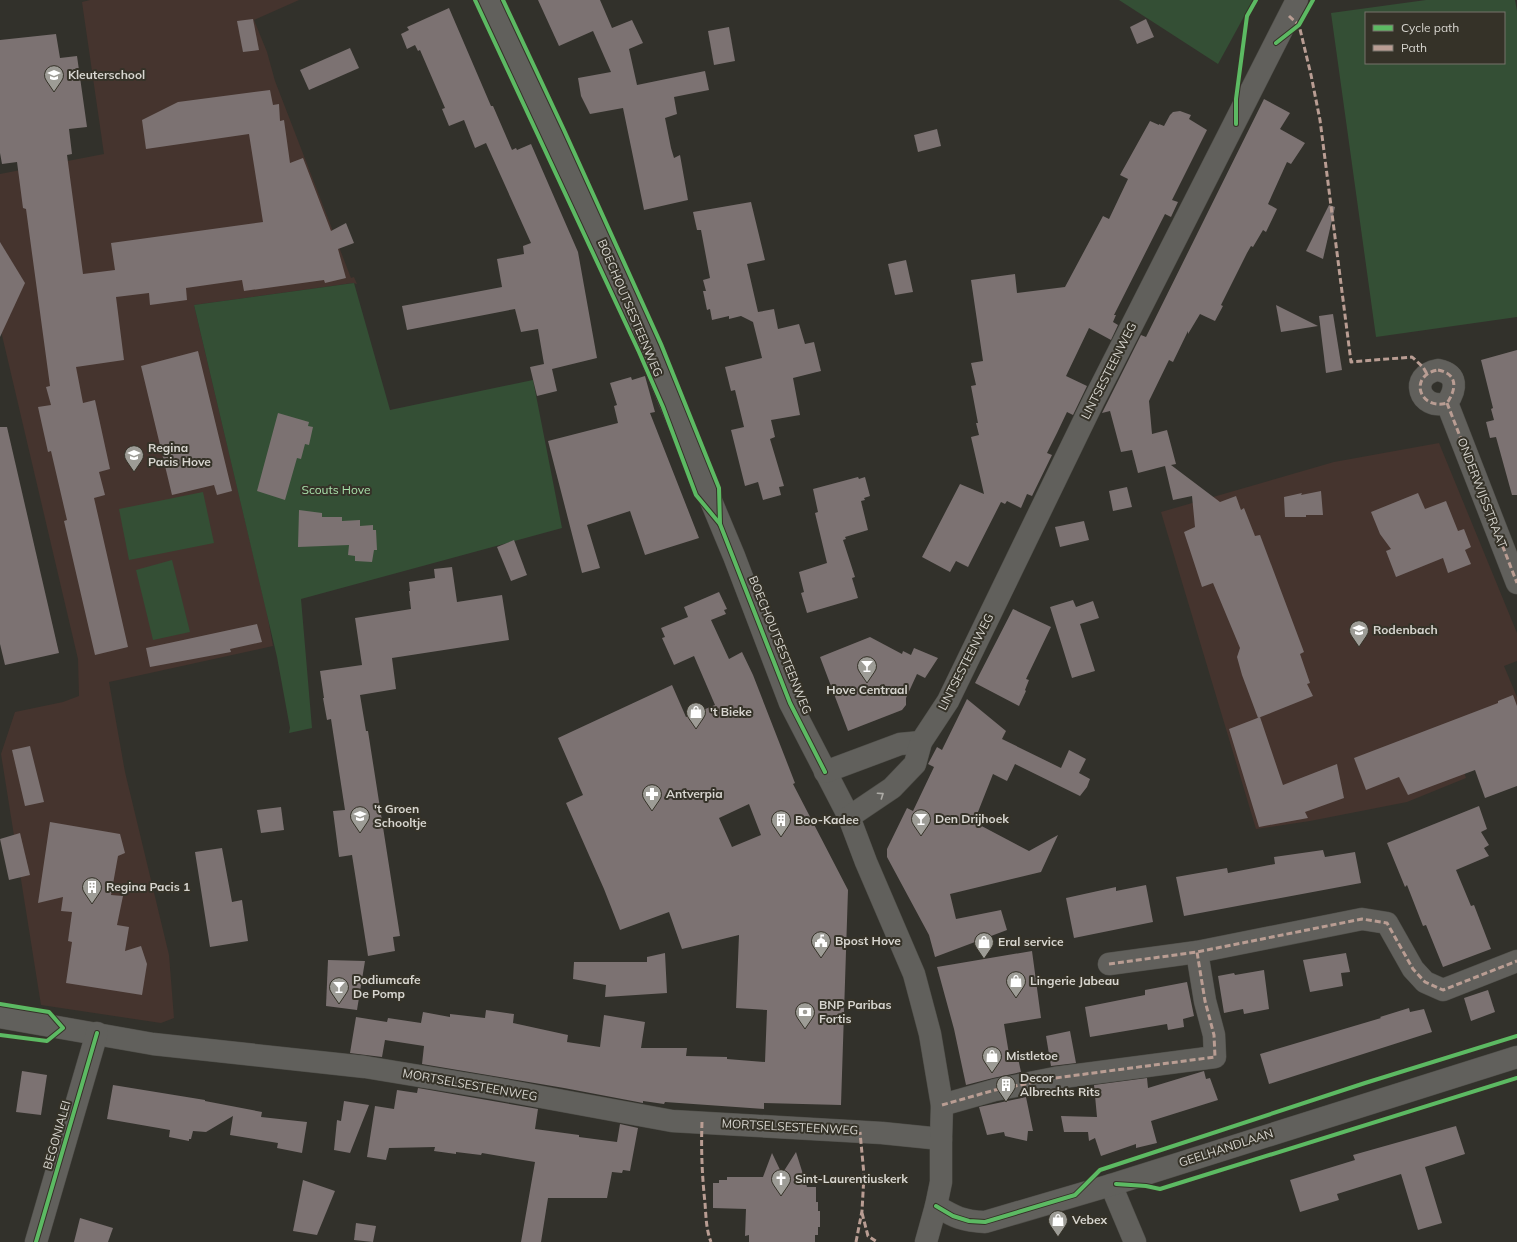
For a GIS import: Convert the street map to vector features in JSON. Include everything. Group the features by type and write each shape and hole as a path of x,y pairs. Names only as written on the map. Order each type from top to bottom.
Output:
{"street":[{"name":"BOECHOUTSESTEENWEG","path":"489,0 611,261 734,556 790,703 849,817 866,862 914,974 930,1034 942,1105 941,1182 926,1242"},
{"name":"LINTSESTEENWEG","path":"849,817 892,788 915,764 921,742 948,701 1094,400 1297,0"},
{"name":"ONDERWIJSSTRAAT","path":"1447,403 1517,583"},
{"path":"826,772 900,744 921,742"},
{"path":"1109,964 1197,952 1362,919 1387,923 1413,968 1425,982 1443,990 1517,961"},
{"path":"942,1105 994,1090 1055,1078 1215,1057 1214,1035 1205,1001 1197,952"},
{"name":"MORTSELSESTEENWEG","path":"0,1017 153,1044 365,1068 492,1088 672,1120 882,1133 941,1139"},
{"name":"BEGONIALEI","path":"36,1242 97,1033"},
{"name":"GEELHANDLAAN","path":"936,1206 953,1216 969,1221 984,1222 1111,1185 1517,1057"},
{"path":"1111,1185 1134,1242"}],"shaded area":[{"name":"Regina Pacis Hove","path":"90,0 299,0 254,20 267,52 275,81 351,278 354,277 357,284 353,283 194,305 267,613 273,646 109,682 125,772 169,955 174,1018 161,1023 41,1005 1,754 15,712 63,702 79,696 78,659 0,331 0,174 104,154 82,2"},
{"name":"Rodenbach","path":"1439,443 1517,633 1517,661 1504,666 1517,697 1517,733 1459,755 1466,778 1407,802 1310,821 1256,829 1161,512 1334,462"}],"green space":[{"path":"1119,0 1253,0 1218,64"},
{"path":"1426,0 1515,0 1517,11 1517,317 1376,337 1331,13"},
{"name":"Scouts Hove","path":"354,283 390,410 533,380 562,528 301,599 312,728 289,733 290,728 277,657 194,305"},
{"path":"203,492 214,543 129,560 119,509"},
{"path":"172,560 190,632 153,640 136,570"}],"building":[{"path":"538,0 600,0 612,28 632,20 643,43 629,49 637,85 705,71 709,90 674,97 677,114 665,118 674,158 680,155 688,200 644,210 623,108 590,114 581,96 578,78 611,72 593,31 559,46"},
{"path":"449,8 491,106 493,106 512,150 516,148 517,150 531,144 578,252 597,358 552,369 557,391 537,396 530,367 544,364 538,329 521,332 515,309 407,330 402,306 502,287 497,259 524,254 523,246 531,243 486,143 475,148 464,120 449,126 442,109 445,108 420,50 418,51 415,45 407,49 401,34 409,30 407,27"},
{"path":"253,19 259,50 243,52 237,21"},
{"path":"1146,19 1154,37 1137,44 1130,27"},
{"path":"729,27 735,61 714,65 708,31"},
{"path":"56,34 60,58 77,56 87,127 69,129 72,154 67,155 83,274 115,270 111,243 263,222 249,134 146,149 142,120 178,102 270,90 273,105 279,104 280,121 284,120 290,163 303,158 331,231 346,223 354,243 338,249 346,278 325,283 324,280 244,291 242,280 186,288 187,300 150,305 149,293 116,297 124,360 76,367 83,403 95,400 110,469 99,472 105,495 94,498 128,647 95,655 64,521 67,520 51,451 48,452 38,407 51,405 46,387 50,386 26,209 23,208 17,162 2,164 0,153 0,40"},
{"path":"350,48 359,68 309,90 300,70"},
{"path":"1264,99 1290,113 1280,129 1305,143 1291,164 1287,162 1268,204 1277,209 1266,232 1263,230 1253,247 1251,246 1247,253 1221,305 1223,306 1215,321 1200,314 1188,334 1188,331 1173,362 1169,360 1149,401 1152,434 1167,430 1176,464 1171,465 1220,502 1236,496 1241,510 1244,508 1255,536 1260,535 1304,652 1300,654 1310,683 1307,684 1313,696 1258,718 1237,657 1240,648 1213,583 1202,587 1184,532 1195,527 1192,496 1173,500 1165,466 1138,473 1132,450 1121,452 1110,411 1102,413 1141,335 1146,337"},
{"path":"1180,111 1191,115 1189,119 1207,130 1172,200 1178,202 1171,217 1165,214 1114,315 1116,315 1113,322 1118,325 1111,340 1089,328 1066,376 1087,386 1073,415 1067,412 1047,453 1052,455 1032,496 1027,494 1021,508 1007,501 1005,504 1001,502 968,567 956,561 950,572 922,557 960,484 984,494 971,437 979,435 971,386 976,385 971,363 983,361 971,280 1015,274 1017,293 1065,287 1103,216 1109,219 1128,179 1120,175 1150,121 1164,126 1173,112"},
{"path":"937,129 941,146 918,152 914,135"},
{"path":"751,202 765,260 747,264 758,312 774,309 778,329 799,324 805,344 814,342 821,371 793,378 800,415 771,420 775,437 770,439 784,486 779,487 781,495 763,500 758,482 745,486 731,430 744,427 735,390 731,391 725,367 762,358 753,322 741,316 729,319 729,316 712,320 710,309 707,310 703,291 706,291 703,280 710,278 701,230 697,230 693,212"},
{"path":"1329,205 1335,207 1323,259 1306,251"},
{"path":"0,242 25,283 0,337"},
{"path":"906,260 913,292 895,295 888,264"},
{"path":"1276,305 1318,326 1281,332"},
{"path":"1333,314 1342,370 1326,373 1319,316"},
{"path":"1517,350 1517,495 1512,495 1496,437 1490,438 1486,422 1494,420 1491,409 1493,408 1481,360"},
{"path":"198,351 232,491 217,495 214,485 172,495 141,366"},
{"path":"645,376 655,412 650,413 699,538 645,555 630,511 587,525 600,568 582,573 548,441 618,423 614,406 617,405 610,383 631,377 632,380"},
{"path":"278,413 309,422 308,426 313,427 309,445 305,444 301,459 297,458 285,500 257,491"},
{"path":"0,427 7,427 59,653 5,665 0,644"},
{"path":"858,477 859,479 865,477 870,496 861,501 868,530 845,537 846,539 843,540 855,577 852,578 858,598 807,613 801,593 804,592 799,572 827,563 815,513 818,512 813,489"},
{"path":"1127,487 1132,507 1113,511 1109,491"},
{"path":"1321,491 1323,515 1285,517 1284,497"},
{"path":"1418,493 1425,509 1446,501 1458,531 1464,529 1471,547 1465,550 1471,564 1448,573 1443,558 1396,577 1386,551 1391,549 1380,534 1371,512"},
{"path":"299,510 322,513 322,517 342,517 342,521 360,520 360,526 373,525 373,530 376,530 377,550 374,550 372,562 355,561 355,556 348,555 349,545 298,547"},
{"path":"1084,521 1089,540 1060,547 1055,527"},
{"path":"514,540 527,575 511,581 497,547"},
{"path":"452,567 457,602 502,595 509,640 392,658 396,689 360,695 366,731 368,731 400,936 393,937 395,951 368,956 352,855 339,857 333,811 345,810 331,719 327,720 320,671 362,665 355,618 411,609 409,582 435,578 434,569"},
{"path":"719,592 727,609 724,610 726,614 711,620 729,659 742,652 753,675 795,783 793,784 848,890 841,1105 764,1103 764,1109 665,1102 664,1104 643,1101 643,1103 422,1064 424,1046 385,1040 382,1057 350,1053 356,1017 387,1022 388,1018 421,1023 423,1012 450,1017 450,1014 485,1018 486,1010 514,1014 513,1023 568,1035 567,1042 600,1047 604,1015 645,1022 641,1048 687,1048 686,1056 727,1057 727,1059 765,1062 767,1010 736,1008 739,935 682,949 669,912 620,930 604,889 566,803 583,795 558,738 672,685 686,717 715,705 694,656 674,665 662,638 665,637 661,628 688,617 684,607","holes":["749,804 761,835 732,847 719,818"]},
{"path":"1073,600 1076,607 1093,601 1099,618 1080,624 1095,671 1072,678 1050,607"},
{"path":"1013,609 1051,627 1026,679 1029,680 1019,706 975,683"},
{"path":"257,624 262,642 230,649 231,652 150,667 146,648"},
{"name":"Hove Centraal","path":"870,637 902,654 903,651 911,655 914,648 938,658 925,678 917,674 906,698 906,705 902,710 848,731 820,657"},
{"path":"1513,695 1517,706 1517,786 1485,798 1475,770 1408,795 1399,777 1366,790 1354,758 1498,703 1498,701"},
{"path":"967,699 1006,731 1002,739 1061,768 1069,750 1086,759 1079,773 1090,779 1087,787 1080,796 1015,764 1007,781 993,774 974,822 1029,851 1058,835 1041,872 950,894 956,919 1001,910 1007,930 935,957 929,935 887,857 887,849 907,808 913,811 934,767 928,764 937,747 942,750"},
{"path":"1260,717 1283,785 1337,764 1344,798 1305,812 1308,818 1259,827 1229,729"},
{"path":"30,746 44,802 25,806 12,750"},
{"path":"1479,806 1487,829 1481,832 1489,845 1484,848 1489,856 1456,870 1471,906 1474,905 1491,949 1443,967 1426,925 1423,926 1407,885 1405,887 1387,843"},
{"path":"281,807 284,830 261,833 257,810"},
{"name":"Regina Pacis 1","path":"50,822 120,834 125,853 118,856 111,895 123,896 117,925 129,927 125,951 141,946 147,964 142,995 66,983 72,942 68,941 72,912 61,911 63,897 38,903"},
{"path":"20,833 30,875 9,880 0,839"},
{"path":"222,848 232,902 242,900 248,941 210,947 195,852"},
{"path":"1323,850 1325,857 1355,852 1361,883 1184,916 1176,877 1227,868 1228,873 1275,864 1274,857"},
{"path":"1146,885 1153,922 1074,938 1066,898 1116,887 1116,891"},
{"path":"1032,951 1041,1018 1004,1024 1010,1060 1018,1058 1021,1072 966,1085 954,1029 937,967"},
{"path":"665,953 667,993 605,997 606,985 573,979 574,962 647,962 647,957"},
{"path":"1346,953 1350,972 1341,973 1343,986 1310,992 1303,960"},
{"path":"328,960 365,961 357,1010 326,1006"},
{"path":"1264,970 1269,1009 1244,1014 1243,1009 1224,1013 1218,976 1234,973 1235,975"},
{"path":"1187,982 1194,1016 1183,1019 1184,1027 1168,1030 1167,1024 1090,1037 1085,1007 1145,995 1145,990"},
{"path":"1488,990 1495,1012 1471,1021 1464,998"},
{"path":"1409,1008 1410,1012 1424,1009 1432,1032 1269,1084 1260,1054 1381,1018 1380,1017"},
{"path":"1070,1031 1076,1063 1051,1066 1046,1036"},
{"path":"22,1071 47,1075 41,1115 16,1112"},
{"path":"1204,1071 1206,1079 1210,1078 1218,1100 1151,1121 1157,1143 1136,1148 1136,1144 1101,1156 1095,1138 1089,1141 1088,1132 1064,1132 1061,1116 1097,1117 1094,1085 1147,1078 1148,1088"},
{"path":"113,1085 205,1100 262,1112 261,1117 307,1122 302,1153 277,1148 278,1143 230,1135 233,1116 206,1132 193,1131 189,1141 169,1137 170,1130 107,1119"},
{"path":"418,1088 538,1109 535,1129 579,1135 579,1137 617,1142 620,1124 638,1128 630,1171 623,1170 622,1173 612,1172 607,1198 548,1198 541,1242 521,1242 535,1162 482,1153 481,1155 456,1152 456,1154 434,1151 435,1147 389,1148 386,1160 367,1157 375,1106 394,1109 397,1090 417,1093"},
{"path":"1026,1097 1033,1131 1028,1131 1027,1141 1005,1136 1004,1132 987,1135 979,1107"},
{"path":"344,1101 369,1105 350,1153 334,1150 337,1120 341,1121"},
{"path":"1456,1126 1465,1154 1425,1167 1442,1223 1418,1230 1401,1174 1337,1194 1339,1200 1300,1212 1290,1180 1355,1160 1353,1155"},
{"name":"Sint-Laurentiuskerk","path":"796,1152 807,1187 816,1187 816,1202 818,1202 818,1211 820,1211 820,1227 818,1227 818,1235 815,1235 815,1242 749,1242 749,1235 745,1236 746,1209 713,1208 713,1183 719,1183 719,1180 727,1180 727,1177 763,1177 772,1153 782,1174"},
{"path":"303,1180 335,1191 317,1235 293,1231"},
{"path":"80,1218 113,1228 108,1242 74,1242"},
{"path":"356,1223 376,1226 373,1242 354,1240"}],"marked path":[{"path":"1289,16 1299,25 1320,120 1351,362 1412,357 1423,367 1427,374"},
{"path":"1438,370 1450,375 1454,383 1454,388 1447,403 1437,404 1430,402 1424,397 1421,391 1420,385 1423,378 1429,373 1438,370"},
{"path":"1447,403 1517,583"},
{"path":"1109,964 1197,952 1362,919 1387,923 1413,969 1425,982 1443,990 1517,961"},
{"path":"942,1105 995,1090 1055,1078 1215,1057 1214,1035 1205,1001 1197,952"},
{"path":"702,1122 703,1183 706,1222 711,1242"},
{"path":"856,1242 862,1211 864,1175 860,1132"},
{"path":"862,1213 868,1236 877,1242"}],"cycle path":[{"path":"475,0 639,352 663,407 696,495 720,524 790,703 825,772"},
{"path":"503,0 661,344 719,488 720,524"},
{"path":"1236,124 1236,99 1247,16 1256,0"},
{"path":"1276,43 1299,25 1313,0"},
{"path":"0,1004 49,1012 63,1028 47,1041 0,1035"},
{"path":"36,1242 97,1033"},
{"path":"936,1206 953,1216 969,1221 985,1222 1075,1195 1100,1170 1365,1083 1517,1036"},
{"path":"1116,1184 1146,1186 1160,1189 1517,1078"}],"place":[{"name":"Kleuterschool","path":"54,92"},
{"name":"Regina Pacis Hove","path":"134,472"},
{"name":"Rodenbach","path":"1359,647"},
{"name":"Hove Centraal","path":"867,683"},
{"name":"'t Bieke","path":"696,729"},
{"name":"Antverpia","path":"652,811"},
{"name":"'t Groen Schooltje","path":"360,833"},
{"name":"Den Drijhoek","path":"921,836"},
{"name":"Boo-Kadee","path":"781,837"},
{"name":"Regina Pacis 1","path":"92,904"},
{"name":"Bpost Hove","path":"821,958"},
{"name":"Eral service","path":"984,959"},
{"name":"Lingerie Jabeau","path":"1016,998"},
{"name":"Podiumcafe De Pomp","path":"339,1004"},
{"name":"BNP Paribas Fortis","path":"805,1029"},
{"name":"Mistletoe","path":"992,1073"},
{"name":"Decor Albrechts Rits","path":"1006,1102"},
{"name":"Sint-Laurentiuskerk","path":"781,1196"},
{"name":"Vebex","path":"1058,1237"}]}
